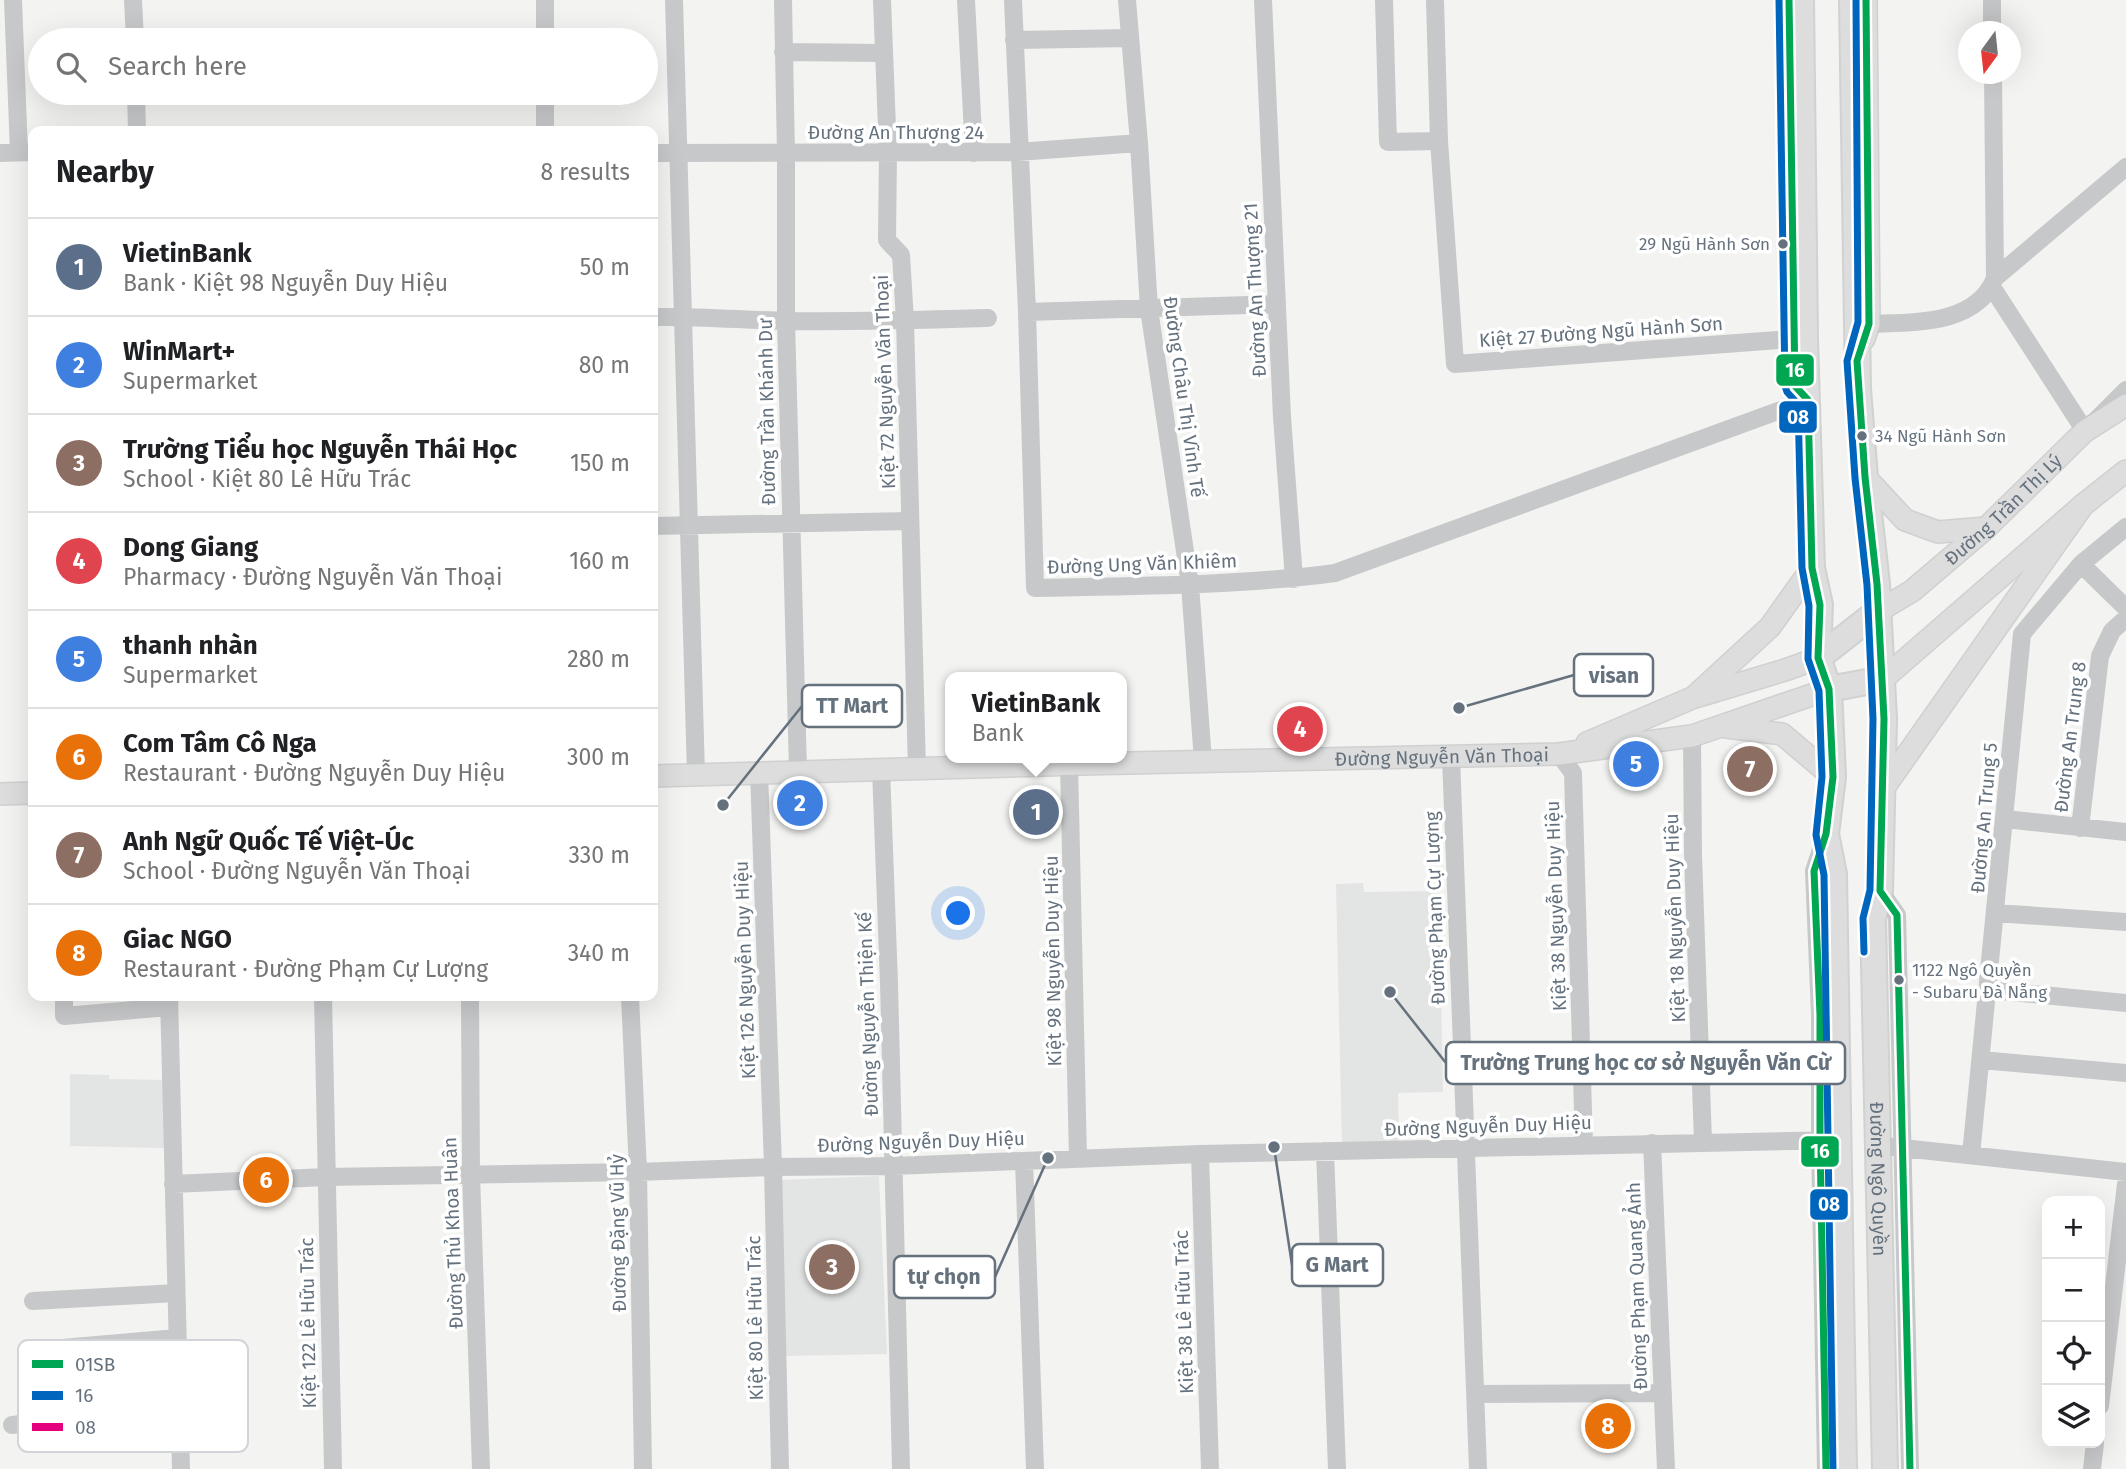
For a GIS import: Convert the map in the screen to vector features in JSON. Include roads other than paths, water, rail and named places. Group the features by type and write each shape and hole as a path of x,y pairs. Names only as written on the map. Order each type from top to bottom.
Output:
{"highway":[{"path":"1801,0 1800,338 1808,400 1812,568 1820,605 1818,658"},
{"name":"Đường Ngô Quyền","path":"1852,0 1857,361 1865,477 1877,584 1884,719 1880,891 1873,919 1885,1469"},
{"path":"1818,658 1877,612"},
{"name":"Đường Ngô Quyền","path":"1818,658 1829,690 1833,777 1826,834 1834,874 1829,1140 1844,1469"},
{"path":"1829,690 1882,679"}],"main road":[{"path":"1789,0 1800,338"},
{"path":"1857,361 1869,324 1866,0"},
{"name":"Đường Trần Thị Lý","path":"1877,612 1912,591 1986,528 2085,431 2126,405"},
{"path":"1882,679 2126,471"},
{"path":"1865,477 1905,520 1938,532 1986,528"},
{"path":"1883,789 2083,505"},
{"path":"1692,698 1770,627 1812,568"},
{"name":"Đường Nguyễn Văn Thoại","path":"1559,754 1692,698 1818,658"},
{"name":"Đường Nguyễn Văn Thoại","path":"1127,763 1559,754 1692,736 1829,690"},
{"path":"1721,726 1782,734 1833,777"},
{"name":"Đường Nguyễn Văn Thoại","path":"658,776 1114,763"},
{"path":"0,793 28,793"}],"street":[{"path":"0,153 26,152 13,0"},
{"path":"134,0 135,28"},
{"path":"545,0 545,28"},
{"path":"674,0 696,775"},
{"name":"Đường Trần Khánh Dư","path":"783,0 786,321 798,771"},
{"name":"Kiệt 72 Nguyễn Văn Thoại","path":"882,0 888,153 887,240 901,255 905,321 917,769"},
{"path":"966,0 974,153"},
{"name":"Đường Ung Văn Khiêm","path":"1013,0 1027,312 1035,588 1190,585 1294,579 1335,573 1808,400"},
{"name":"Đường Châu Thị Vĩnh Tế","path":"1127,0 1149,309 1190,585 1203,761"},
{"name":"Đường An Thượng 21","path":"1262,0 1282,417 1294,579"},
{"path":"1384,0 1388,142 1438,141 1436,0"},
{"path":"1992,0 1992,21"},
{"path":"1014,40 1130,38"},
{"path":"783,52 884,53"},
{"path":"1993,84 1994,282 2085,431 2126,390"},
{"path":"137,105 138,126"},
{"path":"545,105 545,126"},
{"name":"Kiệt 27 Đường Ngũ Hành Sơn","path":"1438,141 1455,364 1800,338"},
{"name":"Đường An Thượng 24","path":"658,153 974,153 1139,143"},
{"path":"1869,324 1938,321 1980,302 1994,282 2126,167"},
{"path":"1027,312 1276,304"},
{"path":"658,317 786,321 988,318"},
{"path":"2083,505 2126,479"},
{"path":"658,526 910,520"},
{"name":"Đường An Trung 5","path":"1972,1156 2022,634 2081,564 2126,527"},
{"path":"2081,564 2126,608"},
{"name":"Đường An Trung 8","path":"2080,828 2100,656 2112,631 2126,618"},
{"name":"Kiệt 18 Nguyễn Duy Hiệu","path":"1692,736 1693,855 1703,1142"},
{"name":"Kiệt 38 Nguyễn Duy Hiệu","path":"1559,754 1573,773 1584,1145"},
{"name":"Đường Phạm Cự Lượng","path":"1451,757 1478,1469"},
{"name":"Kiệt 98 Nguyễn Duy Hiệu","path":"1069,764 1078,1158"},
{"name":"Đường Nguyễn Thiện Kế","path":"881,769 901,1469"},
{"name":"Kiệt 126 Nguyễn Duy Hiệu","path":"760,772 773,1167"},
{"path":"2005,819 2126,832"},
{"name":"Đường Ngô Quyền","path":"1880,891 1897,915 1910,1469"},
{"path":"1996,914 2126,922"},
{"path":"1989,990 2126,1003"},
{"path":"64,1001 64,1016 169,1001 177,1338 154,1340"},
{"name":"Kiệt 122 Lê Hữu Trác","path":"323,1001 333,1469"},
{"name":"Đường Thủ Khoa Huân","path":"470,1001 471,1174 481,1469"},
{"name":"Đường Đặng Vũ Hỷ","path":"630,1001 638,1172 643,1469"},
{"path":"1981,1060 2126,1073"},
{"name":"Đường Nguyễn Duy Hiệu","path":"173,1184 326,1177 893,1166 1200,1154 1829,1140"},
{"name":"Đường Ngô Quyền","path":"1826,1469 1829,1140"},
{"name":"Đường Phạm Quang Ảnh","path":"1652,1143 1666,1469"},
{"path":"1878,1145 2126,1172"},
{"path":"1325,1151 1337,1469"},
{"name":"Kiệt 38 Lê Hữu Trác","path":"1200,1154 1210,1469"},
{"path":"1024,1160 1035,1469"},
{"name":"Kiệt 80 Lê Hữu Trác","path":"773,1167 780,1469"},
{"path":"2104,1385 2119,1303 2126,1184"},
{"path":"33,1301 176,1293"},
{"path":"1476,1394 1663,1393"},
{"path":"12,1425 18,1424"},
{"path":"2092,1469 2094,1448"}],"place":[{"name":"29 Ngũ Hành Sơn","path":"1783,244"},
{"name":"34 Ngũ Hành Sơn","path":"1862,436"},
{"name":"visan","path":"1459,708"},
{"name":"Dong Giang","path":"1300,729"},
{"name":"thanh nhàn","path":"1636,764"},
{"name":"Anh Ngữ Quốc Tế Việt-Úc","path":"1750,769"},
{"name":"WinMart+","path":"800,803"},
{"name":"TT Mart","path":"723,805"},
{"name":"VietinBank","path":"1036,812"},
{"name":"1122 Ngô Quyền - Subaru Đà Nẵng","path":"1899,980"},
{"name":"Trường Trung học cơ sở Nguyễn Văn Cừ","path":"1390,992"},
{"name":"G Mart","path":"1274,1147"},
{"name":"tự chọn","path":"1048,1158"},
{"name":"Com Tâm Cô Nga","path":"266,1180"},
{"name":"Trường Tiểu học Nguyễn Thái Học","path":"832,1267"},
{"name":"Giac NGO","path":"1608,1426"}]}
